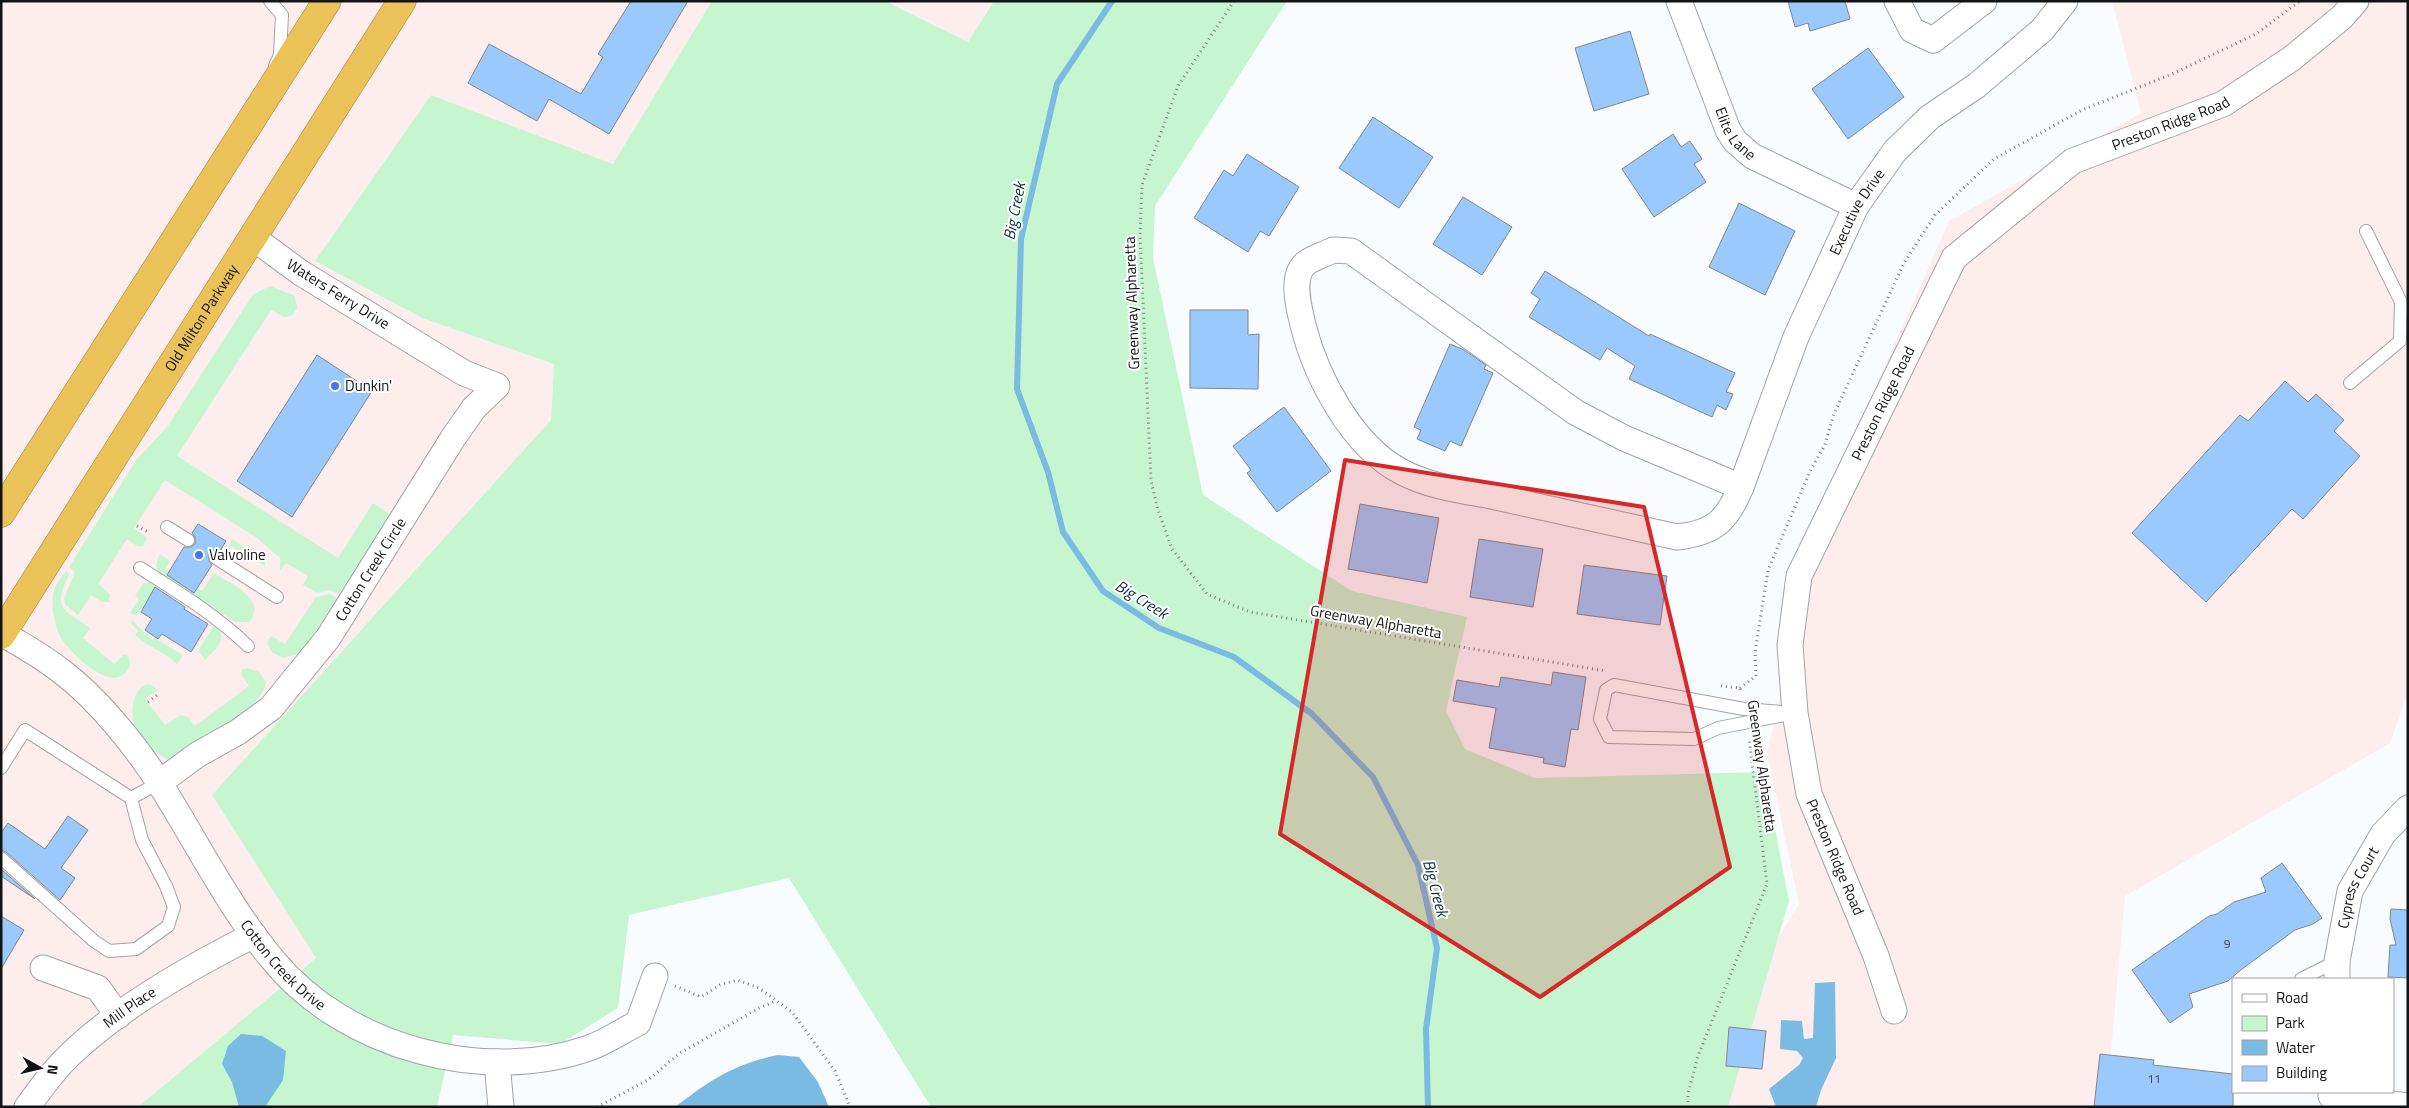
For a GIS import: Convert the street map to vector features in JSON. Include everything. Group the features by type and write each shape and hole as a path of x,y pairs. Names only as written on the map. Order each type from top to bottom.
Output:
{"highway":[{"path":"1,513 327,1"},
{"name":"Old Milton Parkway","path":"2,633 402,1"}],"street":[{"name":"Elite Lane","path":"1678,1 1728,130 1735,141 1752,156 1856,206"},
{"path":"1897,1 1912,30 1933,40 1984,1"},
{"name":"Executive Drive","path":"1740,487 1624,438 1575,412 1351,251 1333,250 1306,263 1299,272 1297,287 1303,324 1312,354 1325,385 1341,411 1361,437 1383,459 1402,472 1441,485 1677,537 1699,535 1719,524 1732,508 1740,487 1796,337 1856,206 1895,151 1930,117 1976,86 2042,30 2065,1"},
{"name":"Preston Ridge Road","path":"1894,1011 1876,956 1809,794 1795,713 1790,645 1799,576 1954,258 2073,161 2223,104 2291,59 2342,17 2356,1"},
{"name":"Waters Ferry Drive","path":"252,237 301,274 425,348"},
{"name":"Cotton Creek Circle","path":"159,783 197,755 238,732 271,708 328,638 453,438 474,408 497,386 464,373 425,348"},
{"name":"Cotton Creek Drive","path":"2,633 62,672 110,718 159,783 254,935 273,961 312,998 336,1015 362,1029 418,1052 447,1058 497,1062 530,1060 590,1048 638,1024 654,976"},
{"name":"Cypress Court","path":"2337,970 2350,891 2383,834 2408,808"},
{"name":"Mill Place","path":"27,1107 73,1051 118,1016 217,954 254,935"},
{"path":"43,968 98,988 118,1016"},
{"path":"497,1062 501,1107"},
{"path":"2330,1098 2408,1106"}],"lane":[{"path":"252,119 280,55 282,15 270,1"},
{"path":"2350,383 2400,341 2401,302 2366,231"},
{"path":"167,527 188,540"},
{"path":"216,558 276,597"},
{"path":"140,568 208,611 228,626 248,646"},
{"path":"1614,685 1744,709 1795,713 1747,724 1718,728 1694,739 1609,736 1600,719 1606,690 1614,685"},
{"path":"1,768 25,730 131,798 142,840 166,886 174,907 168,926 136,949 109,951 94,941 1,858"},
{"path":"131,798 159,783"},
{"path":"2305,978 2337,970"}],"path":[{"name":"Greenway Alpharetta","path":"1234,1 1178,86 1142,185 1140,234 1152,481 1172,549 1207,594 1250,612 1613,672"},
{"path":"137,526 150,533"},
{"name":"Greenway Alpharetta","path":"1715,686 1740,688 1744,709"},
{"path":"148,702 160,693"},
{"name":"Greenway Alpharetta","path":"1688,1107 1688,1094 1698,1056 1766,884 1747,724"},
{"path":"654,976 701,997 720,985 737,980 759,988 792,1012 835,1071 850,1107"},
{"path":"596,1107 648,1080 680,1053 761,1007 777,1001"}],"highlighted area":[{"path":"1345,460 1644,507 1730,867 1540,997 1280,834"}],"shaded area":[{"path":"1,1 712,1 613,164 431,95 315,261 422,318 554,364 551,420 212,795 316,958 138,1107 1,1107"},
{"path":"885,1 994,1 968,42"},
{"path":"2112,1 2408,1 2408,692 2390,743 2125,896 2106,1107 1710,1107 1724,1027 1799,904 1767,752 1830,490 1949,221 2141,113"}],"green space":[{"path":"712,1 885,1 968,42 994,1 1287,1 1155,206 1153,258 1203,495 1352,591 1467,617 1446,711 1465,749 1535,778 1764,772 1789,901 1728,1107 931,1107 789,878 629,915 618,1008 560,1044 453,1035 437,1107 138,1107 316,958 212,795 551,420 554,364 422,318 315,261 431,95 613,164"},
{"path":"270,286 295,296 297,308 291,316 284,317 271,310 177,456 338,558 373,503 391,515 339,594 329,590 318,593 303,585 308,576 286,563 280,571 280,558 257,538 165,480 134,528 147,538 143,546 137,546 127,539 98,584 110,594 109,602 102,602 91,595 78,615 65,604 64,598 74,575 74,571 69,567 137,459 168,426 248,302 254,294"},
{"path":"232,539 265,561 265,566 229,545"},
{"path":"160,554 170,561 165,569 202,591 214,573 238,587 251,599 254,606 254,614 249,622 236,622 159,574 156,564"},
{"path":"66,571 69,574 61,594 63,607 72,616 90,628 83,638 114,664 124,654 129,657 130,664 124,674 115,678 105,676 94,670 73,653 60,636 53,613 52,601 56,585"},
{"path":"149,582 157,586 136,616 130,613 139,599 135,596 143,584"},
{"path":"330,594 337,598 301,653 283,658 272,652 267,643 271,636 285,644 316,597"},
{"path":"133,621 151,639 156,639 181,654 182,657 177,664 135,635 138,631 130,622"},
{"path":"214,625 221,634 220,643 205,660 198,651"},
{"path":"248,668 259,672 266,682 262,693 253,705 226,726 170,760 159,754 141,736 133,720 134,700 140,688 150,684 158,690 145,699 165,725 181,715 188,717 195,726 249,686 241,674 242,670"}],"water":[{"path":"1835,982 1836,1058 1821,1090 1816,1107 1776,1107 1769,1089 1799,1065 1803,1058 1797,1051 1780,1049 1781,1020 1802,1021 1804,1039 1813,1038 1815,983"},
{"path":"241,1034 262,1036 286,1051 283,1080 265,1107 239,1107 232,1082 222,1064 228,1046"},
{"path":"778,1055 799,1057 818,1082 829,1107 675,1107 723,1074 748,1063"}],"building":[{"path":"631,1 688,1 609,134 549,99 537,121 468,83 489,44 581,94 603,57 598,54"},
{"path":"1788,1 1845,1 1850,19 1810,31 1808,23 1795,27"},
{"path":"1630,31 1649,94 1594,111 1575,48"},
{"path":"1868,48 1904,97 1848,139 1812,89"},
{"path":"1373,117 1433,157 1399,208 1339,168"},
{"path":"1673,134 1681,147 1690,141 1702,159 1694,164 1706,182 1654,217 1622,169"},
{"path":"1247,154 1299,187 1269,236 1260,231 1248,252 1194,218 1224,170 1233,176"},
{"path":"1463,197 1512,227 1482,275 1433,244"},
{"path":"1739,203 1795,231 1765,295 1709,267"},
{"path":"1545,271 1649,336 1650,334 1735,373 1726,392 1733,394 1726,410 1717,405 1712,417 1629,379 1635,366 1607,348 1600,360 1529,317 1540,299 1531,293"},
{"path":"1190,310 1248,310 1248,335 1259,334 1258,389 1190,388"},
{"path":"1450,344 1464,350 1486,365 1484,369 1493,373 1461,446 1450,441 1445,451 1417,439 1421,430 1414,427"},
{"path":"317,355 372,391 292,517 237,481"},
{"path":"2285,381 2308,402 2316,394 2344,420 2334,431 2360,456 2303,519 2292,509 2206,602 2132,533 2240,415 2248,421"},
{"path":"1284,407 1331,471 1277,512 1247,473 1251,470 1233,446"},
{"path":"1360,504 1439,518 1427,583 1348,569"},
{"name":"Valvoline","path":"198,524 226,541 220,551 213,551 209,554 209,561 212,565 194,593 167,575 184,547 191,547 195,544 195,537 192,533"},
{"path":"1479,539 1543,549 1533,607 1470,597"},
{"path":"1584,565 1667,576 1660,625 1577,614"},
{"path":"155,587 208,624 191,652 162,634 158,639 145,630 152,619 141,612"},
{"path":"1553,672 1586,677 1578,730 1571,729 1565,767 1543,763 1544,758 1489,748 1496,708 1453,701 1457,680 1499,687 1501,677 1551,685"},
{"path":"68,816 88,830 61,868 75,878 60,900 6,852 1,850 1,833 8,823 45,849"},
{"path":"2282,863 2322,918 2313,924 2295,930 2228,981 2189,994 2193,1007 2170,1023 2132,970 2209,916 2217,914 2234,902 2266,892 2261,878"},
{"path":"1,869 35,899 1,876"},
{"path":"2391,909 2408,910 2408,978 2388,977 2390,945 2396,945 2390,919"},
{"path":"1,916 24,930 1,969"},
{"path":"1729,1027 1766,1031 1762,1069 1726,1066"},
{"path":"2100,1054 2154,1060 2153,1065 2232,1074 2233,1107 2094,1107"}],"waterway":[{"name":"Big Creek","path":"1112,1 1057,84 1021,239 1017,389 1048,472 1063,532 1103,591 1159,628 1234,657 1312,714 1373,777 1418,865 1437,948 1426,1029 1428,1107"}],"place":[{"name":"Dunkin'","path":"335,386"},
{"name":"Valvoline","path":"199,555"}]}
